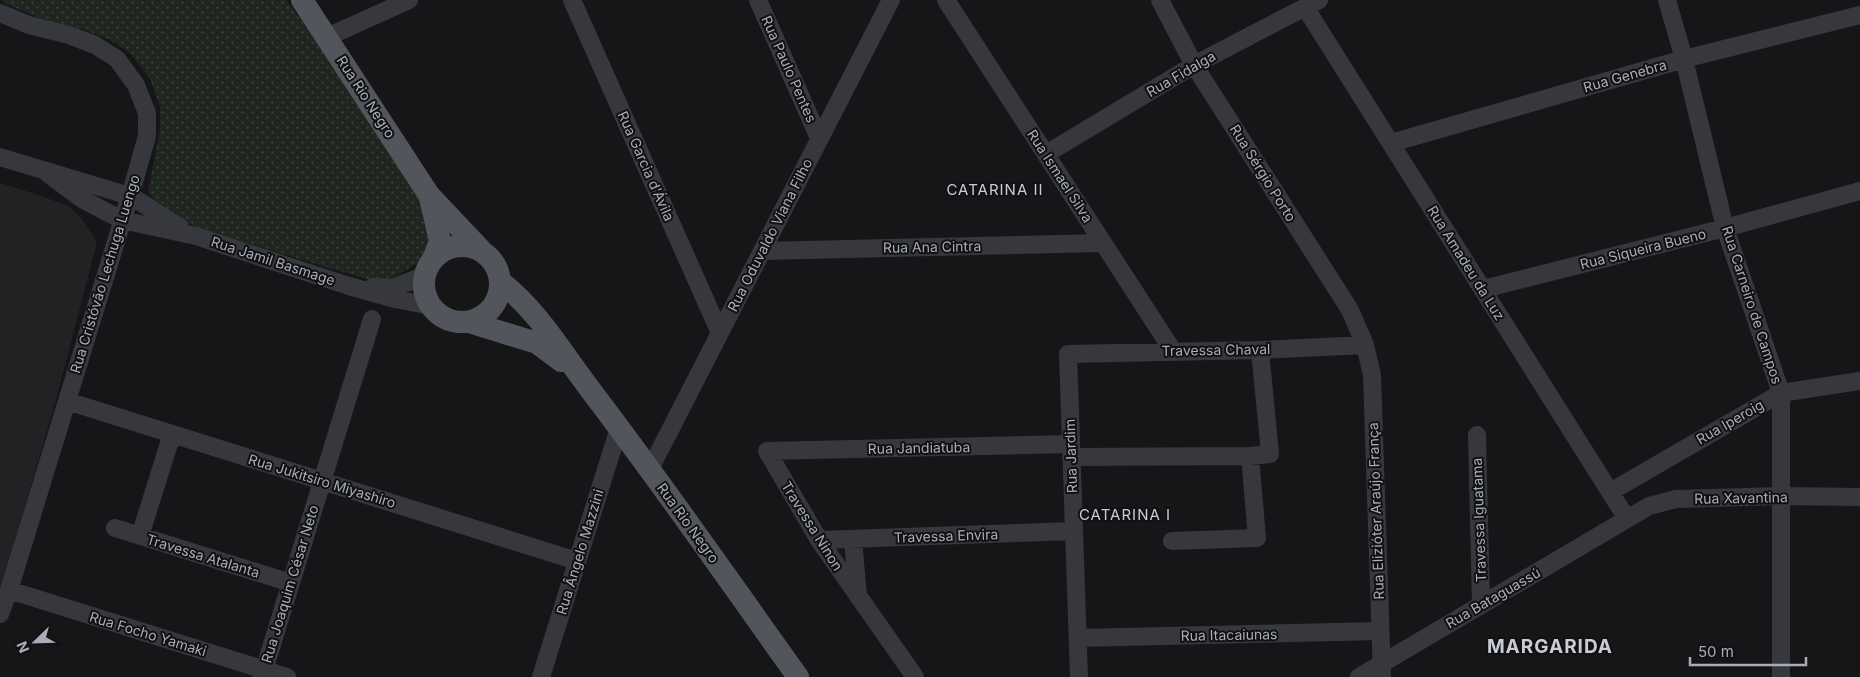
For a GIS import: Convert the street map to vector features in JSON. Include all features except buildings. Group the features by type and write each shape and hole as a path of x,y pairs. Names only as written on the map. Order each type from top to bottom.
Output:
{"main road":[{"name":"Rua Rio Negro","path":"302,0 429,195 481,250"},
{"name":"Rua Rio Negro","path":"429,195 436,216 440,241 430,265"},
{"path":"457,246 481,250 495,264 501,282 498,300 486,315 469,322 447,320 431,306 424,290 430,265 457,246"},
{"name":"Rua Rio Negro","path":"501,282 517,294 541,321 650,469 798,677"},
{"name":"Rua Rio Negro","path":"469,322 537,343 576,371"}],"street":[{"path":"327,38 409,0"},
{"name":"Rua Garcia d'Ávila","path":"572,0 720,333"},
{"name":"Rua Paulo Pentes","path":"758,0 820,138"},
{"name":"Rua Oduvaldo Viana Filho","path":"650,469 891,0"},
{"name":"Rua Ismael Silva","path":"946,0 1173,351"},
{"name":"Rua Sérgio Porto","path":"1160,0 1194,65 1350,310 1365,345"},
{"name":"Rua Carneiro de Campos","path":"1667,0 1684,59 1725,228 1781,393 1781,677"},
{"name":"Rua Fidalga","path":"1046,154 1194,65 1312,3"},
{"name":"Rua Amadeu da Luz","path":"1312,3 1391,143 1627,519"},
{"name":"Rua Cristóvão Lechuga Luengo","path":"0,13 29,25 69,35 95,45 117,59 136,85 147,113 146,136 130,196 0,614"},
{"name":"Rua Genebra","path":"1391,143 1684,59 1860,15"},
{"name":"Rua Jamil Basmage","path":"0,157 130,196 158,215 196,236"},
{"name":"Rua Jamil Basmage","path":"43,170 82,199 122,220 196,236 394,300 431,306"},
{"name":"Rua Siqueira Bueno","path":"1483,290 1860,191"},
{"name":"Rua Ana Cintra","path":"762,251 1103,243"},
{"name":"Rua Jamil Basmage","path":"349,286 393,288 421,277 430,265"},
{"name":"Rua Joaquim César Neto","path":"263,673 372,319"},
{"name":"Travessa Chaval","path":"1068,354 1260,350 1365,345"},
{"name":"Rua Elizióter Araújo França","path":"1365,345 1372,375 1381,670"},
{"name":"Rua Jandiatuba","path":"767,451 1071,450 1250,456 1270,454 1260,350"},
{"name":"Rua Jardim","path":"1068,354 1079,677"},
{"name":"Rua Iperoig","path":"1610,492 1781,393 1860,381"},
{"name":"Rua Jukitsiro Miyashiro","path":"67,401 576,561"},
{"name":"Rua Ângelo Mazzini","path":"541,677 619,428"},
{"path":"140,536 172,434"},
{"name":"Travessa Iguatama","path":"1477,435 1481,605"},
{"name":"Travessa Ninon","path":"767,451 819,540 914,677"},
{"path":"1172,541 1257,538 1250,456"},
{"name":"Rua Xavantina","path":"1627,519 1649,506 1676,499 1781,496 1860,497"},
{"name":"Rua Bataguassú","path":"1359,677 1381,670 1481,605 1627,519"},
{"name":"Travessa Atalanta","path":"115,528 291,583"},
{"name":"Travessa Envira","path":"819,540 1074,530"},
{"name":"Travessa Ninon","path":"853,540 859,599"},
{"name":"Rua Focho Yamaki","path":"9,590 263,673 287,677"},
{"name":"Rua Itacaiunas","path":"1078,638 1380,631"}],"shaded area":[{"path":"2,0 286,0 326,53 429,208 433,241 423,260 389,280 369,280 197,228 157,206 148,191 160,130 160,107 150,79 130,53 108,39 82,29 42,19 6,4"},
{"path":"0,183 70,207 82,219 97,242 56,400 0,591"}],"district":[{"name":"CATARINA II","path":"995,190"},
{"name":"CATARINA I","path":"1125,515"},
{"name":"MARGARIDA","path":"1550,646"}]}
